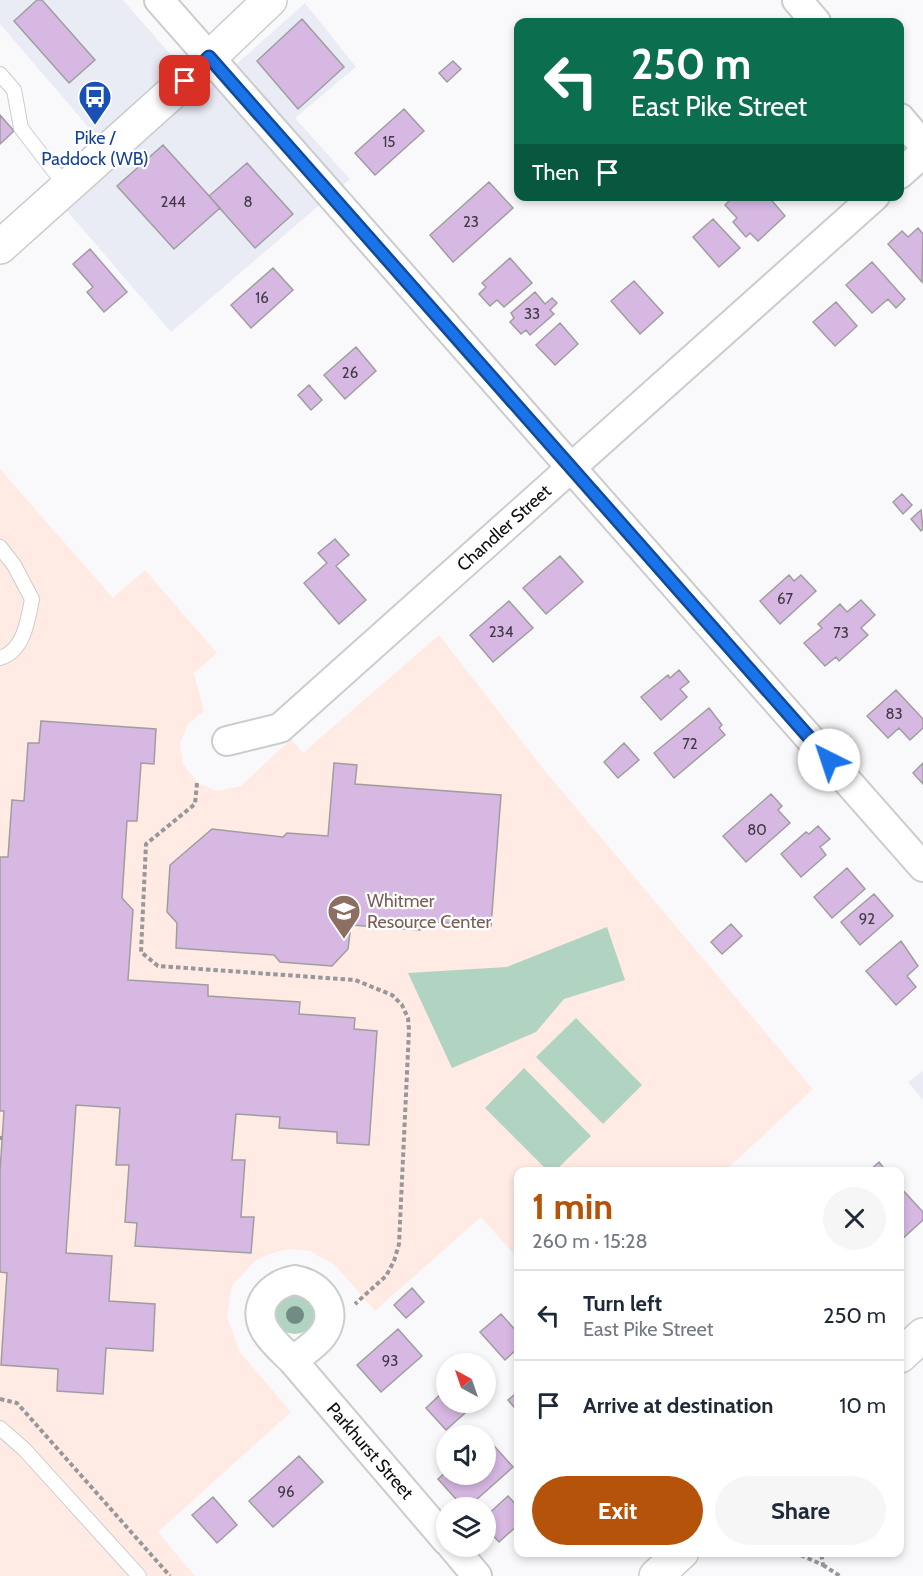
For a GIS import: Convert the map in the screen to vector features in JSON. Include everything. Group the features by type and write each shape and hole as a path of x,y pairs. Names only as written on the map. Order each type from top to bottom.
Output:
{"street":[{"path":"159,0 923,867"},
{"path":"0,247 270,0"},
{"path":"797,0 813,18"},
{"path":"904,123 923,145"},
{"path":"904,170 923,153"},
{"name":"Chandler Street","path":"227,741 280,728 869,201"},
{"path":"904,1352 923,1335"},
{"name":"Parkhurst Street","path":"293,1362 436,1528"},
{"path":"461,1557 477,1576"},
{"path":"656,1576 677,1557"}],"lane":[{"path":"0,74 14,90 21,128 67,188"},
{"path":"0,547 14,565 32,599 25,633 8,656 0,658"},
{"path":"0,1428 25,1450 139,1576"}],"path":[{"path":"197,783 195,804 146,844 141,952 158,966 355,980 395,998 408,1018 405,1136 397,1252 386,1276 350,1309"},
{"path":"0,1400 17,1403 170,1576"},
{"path":"805,1557 840,1576"},
{"path":"822,1557 823,1565"}],"shaded area":[{"path":"0,0 123,0 204,93 305,3 356,67 295,118 350,179 171,332 45,185 97,137 0,24"},
{"name":"Whitmer Resource Center","path":"0,469 113,598 145,570 217,653 194,673 204,711 188,724 180,743 183,764 198,783 218,791 241,786 291,739 303,753 439,635 545,771 813,1089 729,1167 514,1167 514,1254 481,1217 375,1311 335,1265 310,1251 291,1249 275,1252 256,1260 232,1286 227,1317 240,1352 291,1412 158,1532 195,1576 0,1576"},
{"path":"923,1071 923,1100 908,1082"}],"green space":[{"path":"607,927 625,980 564,999 536,1032 452,1068 408,973 507,967"},
{"path":"576,1018 642,1085 603,1124 536,1057"},
{"path":"524,1068 591,1136 559,1167 544,1167 485,1108"},
{"path":"295,1296 308,1302 314,1315 308,1328 295,1334 282,1328 276,1315 282,1302"}],"building":[{"path":"37,0 42,0 95,60 69,83 14,21"},
{"path":"302,19 344,67 298,109 257,61"},
{"path":"453,61 461,69 447,82 439,73"},
{"path":"404,109 424,131 375,175 355,153"},
{"path":"0,115 14,131 0,144"},
{"path":"163,145 220,208 174,249 117,186"},
{"path":"247,163 293,214 255,248 209,196"},
{"path":"489,182 513,208 453,262 430,235"},
{"path":"729,201 772,201 785,216 758,241 750,233 746,237 733,222 737,218 725,205"},
{"path":"713,219 740,248 719,267 693,237"},
{"path":"918,228 923,234 922,282 888,244 902,231 908,237"},
{"path":"90,249 127,292 104,312 87,292 93,287 73,264"},
{"path":"510,258 532,283 504,307 497,300 490,306 479,294 486,287 482,283"},
{"path":"872,262 905,299 896,308 888,299 872,313 846,285"},
{"path":"273,268 293,290 251,328 231,305"},
{"path":"634,281 663,313 640,334 611,301"},
{"path":"535,292 545,304 552,298 557,303 550,310 554,314 530,335 526,330 521,334 510,322 514,318 511,313"},
{"path":"836,302 857,326 835,346 813,322"},
{"path":"560,323 578,344 555,365 536,345"},
{"path":"356,347 376,371 345,399 324,375"},
{"path":"309,385 322,400 311,410 298,395"},
{"path":"902,494 912,505 903,514 893,502"},
{"path":"921,510 923,529 921,531 911,519"},
{"path":"335,539 349,555 336,566 366,600 339,624 304,583 327,563 318,553"},
{"path":"560,556 583,582 546,614 523,588"},
{"path":"789,575 794,581 801,575 816,591 780,624 760,601"},
{"path":"861,600 875,615 861,628 868,635 839,661 836,657 825,666 804,643 822,628 818,624 840,604 847,612"},
{"path":"509,601 533,628 493,662 470,635"},
{"path":"679,670 689,682 680,689 687,697 661,720 641,697 668,675 670,678"},
{"path":"896,690 923,719 923,728 910,740 899,728 888,738 867,716"},
{"path":"709,708 722,725 719,728 725,735 674,778 654,753"},
{"path":"41,721 156,729 154,764 141,763 137,821 127,821 122,898 133,910 128,980 208,985 208,996 300,1002 299,1014 355,1018 354,1029 377,1031 369,1145 337,1143 337,1132 279,1128 280,1117 236,1114 232,1160 245,1160 241,1217 254,1217 251,1253 135,1246 137,1223 125,1222 129,1165 116,1165 120,1108 76,1105 66,1253 112,1256 109,1301 155,1304 153,1351 106,1348 103,1394 57,1391 58,1369 1,1365 7,1273 0,1272 0,1171 4,1111 0,1111 0,857 8,857 12,800 24,801 28,743 39,743"},
{"path":"624,743 639,760 618,778 604,762"},
{"path":"334,763 357,765 355,784 501,795 491,926 420,921 420,930 351,925 348,949 332,966 280,962 274,955 176,948 177,923 167,912 170,865 212,829 283,837 287,833 328,836"},
{"path":"923,763 923,784 913,773"},
{"path":"771,794 782,806 778,810 790,823 746,862 723,836"},
{"path":"818,826 830,839 820,847 826,855 801,877 781,854 806,832 809,834"},
{"path":"847,868 865,889 832,918 814,897"},
{"path":"874,894 893,916 860,945 841,922"},
{"path":"731,924 742,936 722,954 711,942"},
{"path":"901,941 918,966 907,976 916,987 896,1005 866,971"},
{"path":"879,1162 883,1167 874,1167"},
{"path":"904,1191 923,1212 923,1220 904,1237"},
{"path":"412,1288 424,1302 406,1318 394,1305"},
{"path":"501,1314 514,1328 514,1352 505,1360 480,1332"},
{"path":"398,1329 422,1356 381,1392 357,1365"},
{"path":"514,1395 514,1407 508,1400"},
{"path":"436,1398 436,1413 465,1413 452,1425 441,1425 426,1408"},
{"path":"496,1448 513,1467 496,1482"},
{"path":"299,1456 323,1482 273,1527 249,1501"},
{"path":"443,1485 493,1485 479,1497 454,1497"},
{"path":"508,1496 514,1503 514,1528 499,1542 496,1539 496,1507"},
{"path":"213,1497 237,1525 217,1543 192,1515"}],"place":[{"name":"Pike / Paddock (WB)","path":"95,126"},
{"name":"Whitmer Resource Center","path":"344,940"}],"route":[{"path":"185,81 209,57 550,447 829,760"}]}
